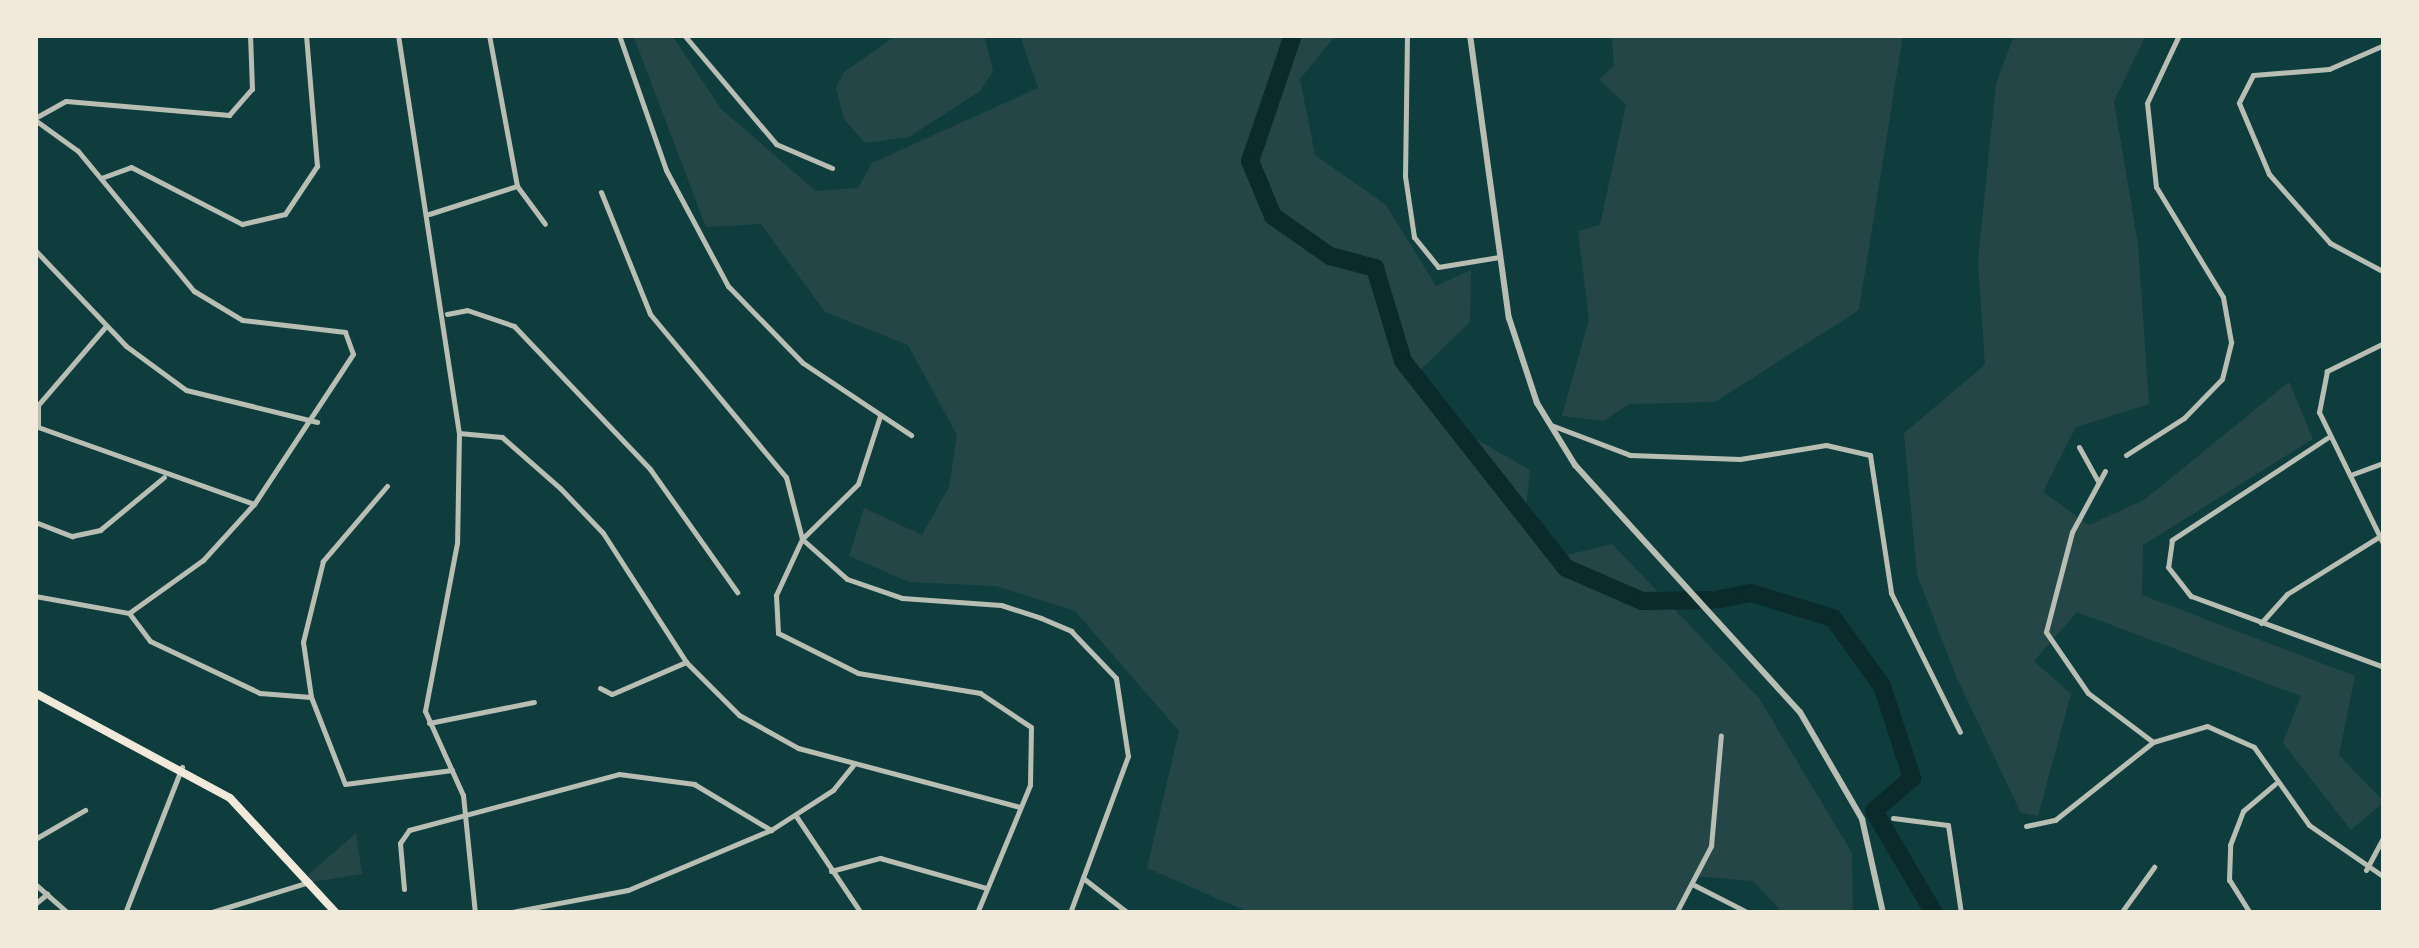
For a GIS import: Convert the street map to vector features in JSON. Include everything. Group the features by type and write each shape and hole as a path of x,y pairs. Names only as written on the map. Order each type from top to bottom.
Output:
{"main road":[{"path":"35,693 182,767 230,798 336,913"}],"street":[{"path":"130,613 203,560 254,504 317,422 354,354 336,329 242,320 194,291 101,178 35,119 66,100 229,116 252,90 250,35"},
{"path":"101,178 131,167 242,224 285,214 317,166 306,35"},
{"path":"398,35 447,314 459,433 457,543 425,683 430,723 452,770 465,814 475,913"},
{"path":"489,35 517,186 545,224"},
{"path":"619,35 666,170 728,286 803,363 911,435"},
{"path":"684,35 776,144 832,168"},
{"path":"1407,35 1404,176 1414,237 1438,268 1499,257"},
{"path":"1470,35 1499,257 1521,365 1548,424 1709,607 1836,768 1876,861 1883,913"},
{"path":"2126,455 2184,418 2222,379 2231,342 2222,296 2156,187 2147,103 2178,35"},
{"path":"2384,45 2329,69 2253,75 2239,102 2269,174 2330,242 2384,272"},
{"path":"429,214 517,186"},
{"path":"601,192 650,314 776,460 802,539 847,579 902,598 1001,604 1071,632 1094,651 1128,712 1128,756 1070,913"},
{"path":"35,250 106,326 186,390 317,422"},
{"path":"447,314 478,312 514,326 650,470 737,592"},
{"path":"106,326 38,406 38,427 164,477 254,504"},
{"path":"2384,343 2326,371 2319,412 2327,438 2354,474 2384,545"},
{"path":"880,416 858,484 802,539 776,594 778,633 824,662 1013,708 1038,753 977,913"},
{"path":"1548,424 1630,455 1740,459 1826,445 1870,454 1890,592 1960,732"},
{"path":"459,433 502,437 560,488 603,533 686,662 739,714 798,748 1020,807"},
{"path":"2327,438 2167,549 2168,566 2191,596 2384,667"},
{"path":"2079,447 2098,481"},
{"path":"2354,474 2384,463"},
{"path":"2105,472 2072,532 2046,632 2088,692 2152,742"},
{"path":"35,522 72,536 100,530 164,477"},
{"path":"387,486 324,561 303,642 311,696 345,784 452,770"},
{"path":"2261,623 2302,582 2380,536"},
{"path":"35,596 130,613 150,641 260,694 311,696"},
{"path":"600,688 612,694 686,662"},
{"path":"430,723 534,702"},
{"path":"2026,826 2055,820 2152,742 2182,728 2234,733 2338,853 2384,876"},
{"path":"1676,913 1711,846 1720,736"},
{"path":"506,913 628,890 771,830 796,816 853,765"},
{"path":"125,913 182,767"},
{"path":"404,889 401,836 465,814 646,772 716,793 771,830"},
{"path":"2250,913 2229,880 2230,845 2242,812 2276,784"},
{"path":"35,838 85,810"},
{"path":"796,816 861,913"},
{"path":"1893,818 1948,825 1961,913"},
{"path":"2366,870 2384,836"},
{"path":"831,871 880,858 987,888"},
{"path":"2121,913 2154,866"},
{"path":"1083,878 1128,913"},
{"path":"212,912 309,882"},
{"path":"35,884 68,913"},
{"path":"1694,885 1749,913"},
{"path":"35,904 47,894"}],"shaded area":[{"path":"633,35 672,35 721,109 816,191 858,188 872,163 1038,88 1020,35 1336,35 1300,79 1315,155 1386,205 1436,286 1471,270 1470,322 1412,378 1437,417 1530,470 1526,507 1559,557 1612,544 1759,698 1852,853 1853,913 1783,913 1753,881 1695,876 1673,913 1251,913 1147,868 1179,731 1075,611 996,586 909,582 849,556 864,508 922,535 949,487 957,435 908,345 825,312 761,224 706,227"},
{"path":"897,35 984,35 993,71 980,91 909,137 865,143 844,119 836,88 844,72"},
{"path":"1612,35 1903,35 1859,310 1715,402 1630,404 1603,421 1562,416 1589,319 1578,231 1600,225 1626,105 1599,79 1614,66"},
{"path":"2014,35 2146,35 2114,101 2138,244 2149,404 2076,427 2043,492 2089,525 2144,500 2289,382 2313,439 2143,545 2142,595 2355,676 2339,755 2384,802 2351,830 2283,743 2301,696 2077,612 2034,661 2071,694 2038,816 2021,813 1955,674 1917,574 1904,433 1985,365 1978,261 1996,84"},
{"path":"356,833 362,874 313,882 308,875"}],"waterway":[{"path":"1293,35 1250,161 1273,216 1330,256 1375,268 1403,361 1566,568 1642,601 1711,600"},
{"path":"1720,599 1751,593 1833,618 1882,686 1912,778 1874,811 1934,913"},
{"path":"1711,600 1720,599"}]}
